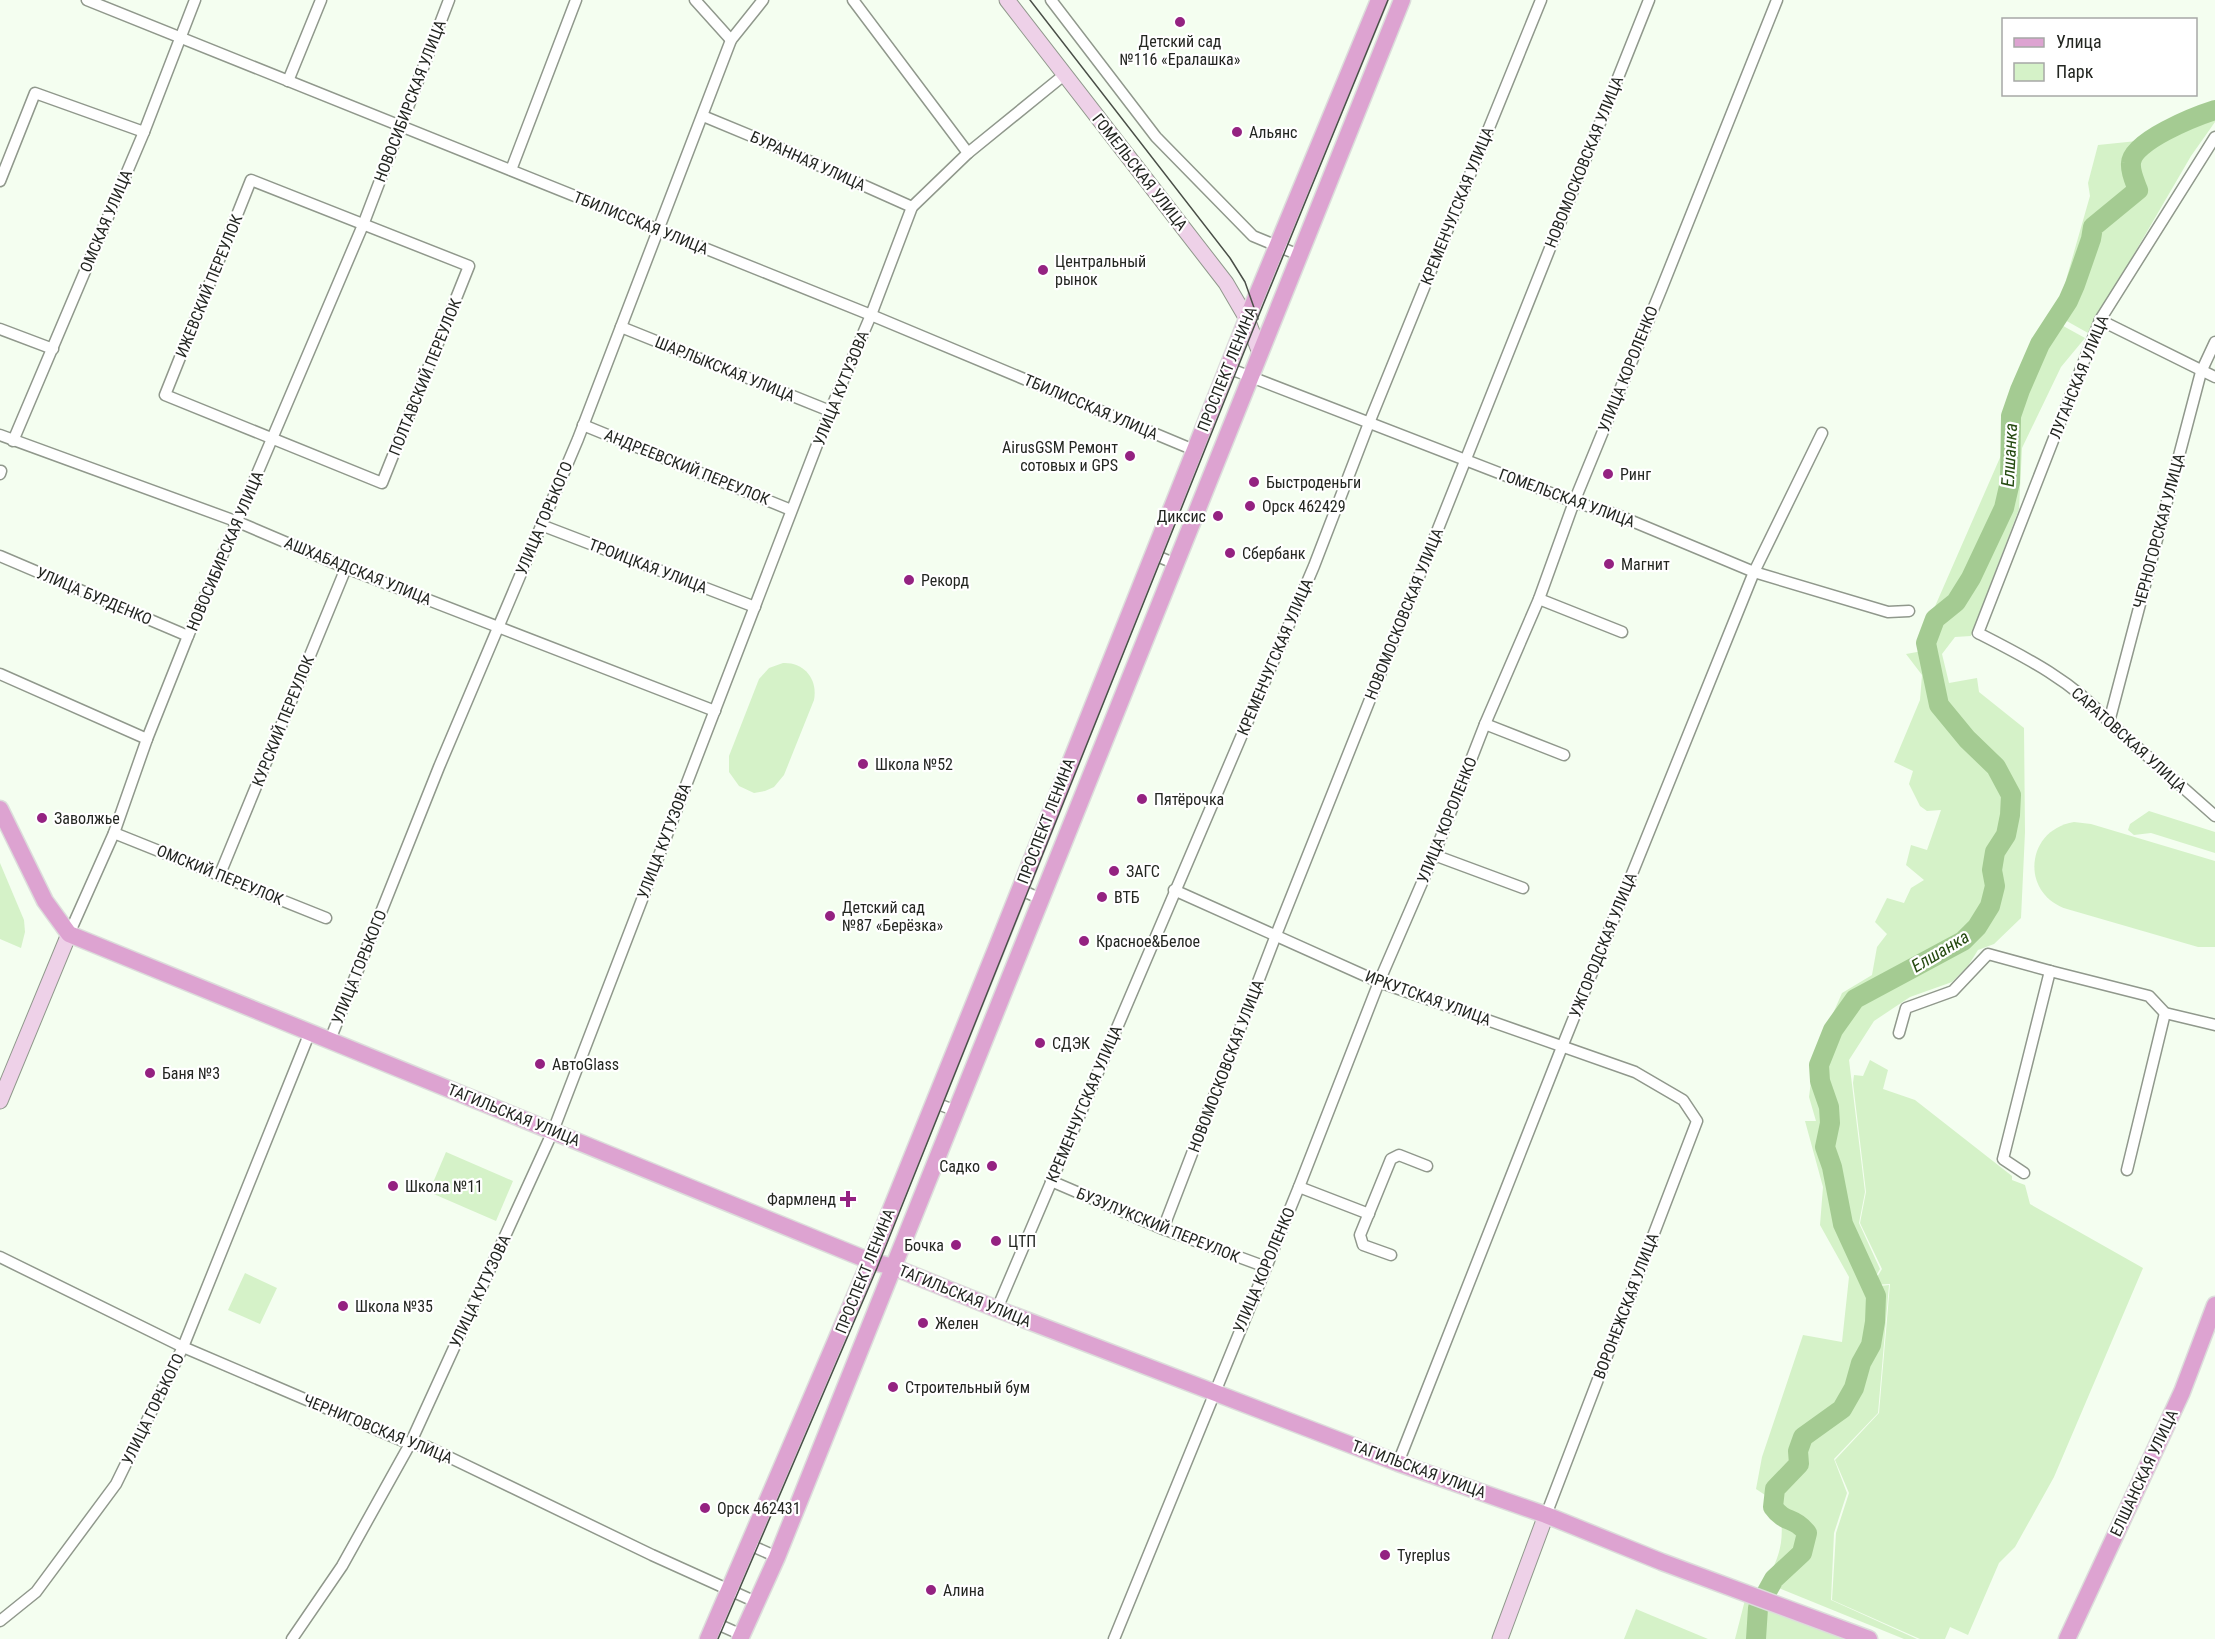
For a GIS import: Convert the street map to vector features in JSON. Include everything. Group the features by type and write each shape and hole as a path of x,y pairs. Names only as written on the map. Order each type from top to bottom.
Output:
{"main road":[{"name":"ПРОСПЕКТ ЛЕНИНА","path":"708,1639 870,1261 1246,319 1379,0"},
{"name":"ПРОСПЕКТ ЛЕНИНА","path":"741,1637 777,1557 1402,0"},
{"path":"0,809 45,900 69,934"},
{"name":"ТАГИЛЬСКАЯ УЛИЦА","path":"69,934 870,1261 893,1267 1398,1463 1546,1515 1662,1562 1869,1639"},
{"name":"ЕЛШАНСКАЯ УЛИЦА","path":"2067,1639 2182,1392 2214,1315"}],"street":[{"name":"ТБИЛИССКАЯ УЛИЦА","path":"87,0 871,315 1194,450"},
{"name":"ОМСКАЯ УЛИЦА","path":"13,441 144,132 195,0"},
{"path":"288,81 321,0"},
{"name":"НОВОСИБИРСКАЯ УЛИЦА","path":"0,1101 69,934 114,833 147,739 188,636 363,225 449,0"},
{"path":"511,170 576,0"},
{"path":"694,0 731,40"},
{"name":"УЛИЦА ГОРЬКОГО","path":"330,1040 498,626 583,425 731,40 764,0"},
{"path":"853,0 968,153"},
{"name":"ГОМЕЛЬСКАЯ УЛИЦА","path":"1007,0 1226,283 1246,319 1260,353"},
{"path":"1051,0 1156,137 1253,236 1299,255"},
{"name":"КРЕМЕНЧУГСКАЯ УЛИЦА","path":"997,1309 1314,566 1369,423 1541,0"},
{"name":"НОВОМОСКОВСКАЯ УЛИЦА","path":"1163,1228 1276,935 1649,0"},
{"name":"УЛИЦА КОРОЛЕНКО","path":"1114,1639 1299,1187 1379,982 1539,599 1574,502 1777,0"},
{"name":"УЛИЦА КУТУЗОВА","path":"292,1639 342,1566 410,1444 553,1131 791,510 871,315 912,207 968,153 1064,75"},
{"path":"0,181 35,93 144,132"},
{"name":"БУРАННАЯ УЛИЦА","path":"703,116 912,207"},
{"name":"ЛУГАНСКАЯ УЛИЦА","path":"1978,633 2100,320 2215,137"},
{"name":"ИЖЕВСКИЙ ПЕРЕУЛОК","path":"272,439 165,395 250,180 363,225"},
{"name":"ПОЛТАВСКИЙ ПЕРЕУЛОК","path":"272,439 382,483 469,266 363,225"},
{"path":"2100,320 2215,377"},
{"name":"ШАРЛЫКСКАЯ УЛИЦА","path":"621,327 830,411"},
{"path":"0,330 53,349"},
{"name":"ЧЕРНОГОРСКАЯ УЛИЦА","path":"2109,722 2201,372 2215,342"},
{"name":"ГОМЕЛЬСКАЯ УЛИЦА","path":"1228,368 1574,502 1615,514 1754,572 1888,612 1909,610"},
{"name":"АНДРЕЕВСКИЙ ПЕРЕУЛОК","path":"583,425 791,510"},
{"name":"УЖГОРОДСКАЯ УЛИЦА","path":"1398,1463 1562,1047 1754,572 1822,432"},
{"name":"АШХАБАДСКАЯ УЛИЦА","path":"0,435 238,522 346,568 715,711"},
{"name":"ТРОИЦКАЯ УЛИЦА","path":"541,525 755,607"},
{"path":"1152,554 1176,564"},
{"name":"УЛИЦА БУРДЕНКО","path":"0,556 188,636"},
{"name":"КУРСКИЙ ПЕРЕУЛОК","path":"220,874 346,568"},
{"path":"1539,599 1622,632"},
{"name":"САРАТОВСКАЯ УЛИЦА","path":"1978,633 2038,664 2094,705 2109,722 2215,816"},
{"path":"0,674 147,739"},
{"path":"1485,724 1564,755"},
{"path":"1072,755 1095,766"},
{"name":"ОМСКИЙ ПЕРЕУЛОК","path":"114,833 326,918"},
{"path":"1434,855 1523,888"},
{"path":"1019,890 1041,899"},
{"name":"ИРКУТСКАЯ УЛИЦА","path":"1174,890 1379,982 1635,1072 1683,1100"},
{"path":"998,944 1020,953"},
{"path":"1899,1033 1906,1008 1953,991 1988,954 2149,996 2164,1013 2215,1025"},
{"path":"2024,1173 2003,1159 2050,971"},
{"path":"2127,1170 2164,1013"},
{"name":"УЛИЦА ГОРЬКОГО","path":"0,1622 36,1592 116,1484 183,1347 310,1032"},
{"name":"ВОРОНЕЖСКАЯ УЛИЦА","path":"1546,1515 1697,1121 1683,1100"},
{"path":"933,1102 956,1111"},
{"path":"1391,1255 1364,1245 1360,1235 1391,1159 1399,1155 1427,1166"},
{"name":"БУЗУЛУКСКИЙ ПЕРЕУЛОК","path":"1051,1181 1163,1228 1266,1267"},
{"path":"1299,1187 1369,1214"},
{"name":"ЧЕРНИГОВСКАЯ УЛИЦА","path":"0,1257 183,1347 410,1444 428,1447 756,1602"},
{"path":"1500,1639 1546,1515"},
{"path":"750,1545 777,1557"},
{"path":"715,1623 741,1637"}],"green space":[{"path":"2215,112 2215,122 2191,156 2088,333 2056,315 2090,196 2088,183 2098,145 2137,141 2172,130"},
{"path":"2056,322 2085,338 2061,367 2022,448 2019,509 1971,636 1955,637 1942,654 1949,683 1977,678 1979,692 2024,728 2025,832 2021,918 1994,944 1978,950 1968,966 1952,982 1910,997 1874,1021 1849,1060 1865,1192 1859,1223 1880,1269 1870,1287 1889,1285 1878,1413 1834,1459 1847,1493 1834,1533 1831,1600 1917,1639 1904,1639 1766,1583 1776,1562 1782,1537 1780,1505 1756,1489 1762,1457 1803,1335 1842,1342 1849,1277 1820,1225 1823,1187 1805,1121 1816,1121 1809,1097 1814,1057 1842,993 1872,975 1877,947 1887,934 1875,922 1887,898 1904,903 1911,888 1924,880 1906,865 1911,845 1927,850 1941,810 1927,811 1920,806 1909,784 1913,771 1894,762 1920,700 1922,675 1906,654 1928,650 1932,638 1926,627 2016,421 2034,347 2047,326 2052,329"},
{"path":"783,663 797,665 808,673 814,685 814,700 784,775 774,787 754,793 739,786 729,772 729,756 759,679 769,668"},
{"path":"2149,811 2215,832 2215,853 2151,833 2134,835 2128,830 2130,824"},
{"path":"2074,822 2091,824 2215,861 2215,947 2198,947 2067,909 2052,901 2041,890 2034,863 2038,849 2046,837 2058,827"},
{"path":"0,863 24,920 25,932 21,948 0,939"},
{"path":"1870,1060 1888,1070 1883,1089 1915,1100 2012,1176 2012,1180 2025,1185 2030,1204 2143,1268 2054,1477 2015,1547 1999,1563 1968,1635 1950,1627 1945,1639 1920,1639 1832,1600 1836,1533 1849,1493 1835,1460 1879,1413 1890,1284 1872,1285 1882,1269 1860,1223 1866,1192 1853,1083 1854,1075 1863,1076"},
{"path":"446,1152 513,1181 496,1221 429,1192"},
{"path":"245,1273 277,1288 260,1324 228,1310"},
{"path":"1745,1600 1844,1639 1735,1639"},
{"path":"1636,1609 1708,1639 1624,1639"}],"waterway":[{"name":"Елшанка","path":"1756,1639 1758,1608 1774,1579 1802,1553 1807,1533 1773,1507 1775,1489 1799,1464 1798,1451 1803,1437 1842,1409 1854,1388 1861,1363 1871,1345 1875,1322 1876,1296 1843,1224 1832,1167 1825,1147 1830,1123 1829,1107 1820,1081 1819,1065 1833,1030 1855,999 1963,941 1977,927 1990,906 1995,886 1992,870 1995,852 2006,835 2010,815 2011,795 1996,767 1967,739 1939,705 1926,643 1935,619 1956,602 1971,578 2004,508 2010,482 2011,416 2040,344 2068,301 2075,285 2093,227 2138,190 2131,163 2134,155 2142,146 2166,131 2215,110"}],"tram line":[{"path":"1030,0 1230,258 1245,282 1258,319"},
{"path":"718,1639 877,1268 1254,327 1388,0"}],"place":[{"name":"Детский сад №116 «Ералашка»","path":"1180,22"},
{"name":"Альянс","path":"1237,132"},
{"name":"Центральный рынок","path":"1043,270"},
{"name":"AirusGSM Ремонт сотовых и GPS","path":"1130,456"},
{"name":"Ринг","path":"1608,474"},
{"name":"Быстроденьги","path":"1254,482"},
{"name":"Орск 462429","path":"1250,506"},
{"name":"Диксис","path":"1218,516"},
{"name":"Сбербанк","path":"1230,553"},
{"name":"Магнит","path":"1609,564"},
{"name":"Рекорд","path":"909,580"},
{"name":"Школа №52","path":"863,764"},
{"name":"Пятёрочка","path":"1142,799"},
{"name":"Заволжье","path":"42,818"},
{"name":"ЗАГС","path":"1114,871"},
{"name":"ВТБ","path":"1102,897"},
{"name":"Детский сад №87 «Берёзка»","path":"830,916"},
{"name":"Красное&Белое","path":"1084,941"},
{"name":"СДЭК","path":"1040,1043"},
{"name":"АвтоGlass","path":"540,1064"},
{"name":"Баня №3","path":"150,1073"},
{"name":"Садко","path":"992,1166"},
{"name":"Школа №11","path":"393,1186"},
{"name":"Фармленд","path":"848,1199"},
{"name":"ЦТП","path":"996,1241"},
{"name":"Бочка","path":"956,1245"},
{"name":"Школа №35","path":"343,1306"},
{"name":"Желен","path":"923,1323"},
{"name":"Строительный бум","path":"893,1387"},
{"name":"Орск 462431","path":"705,1508"},
{"name":"Tyreplus","path":"1385,1555"},
{"name":"Алина","path":"931,1590"}]}
